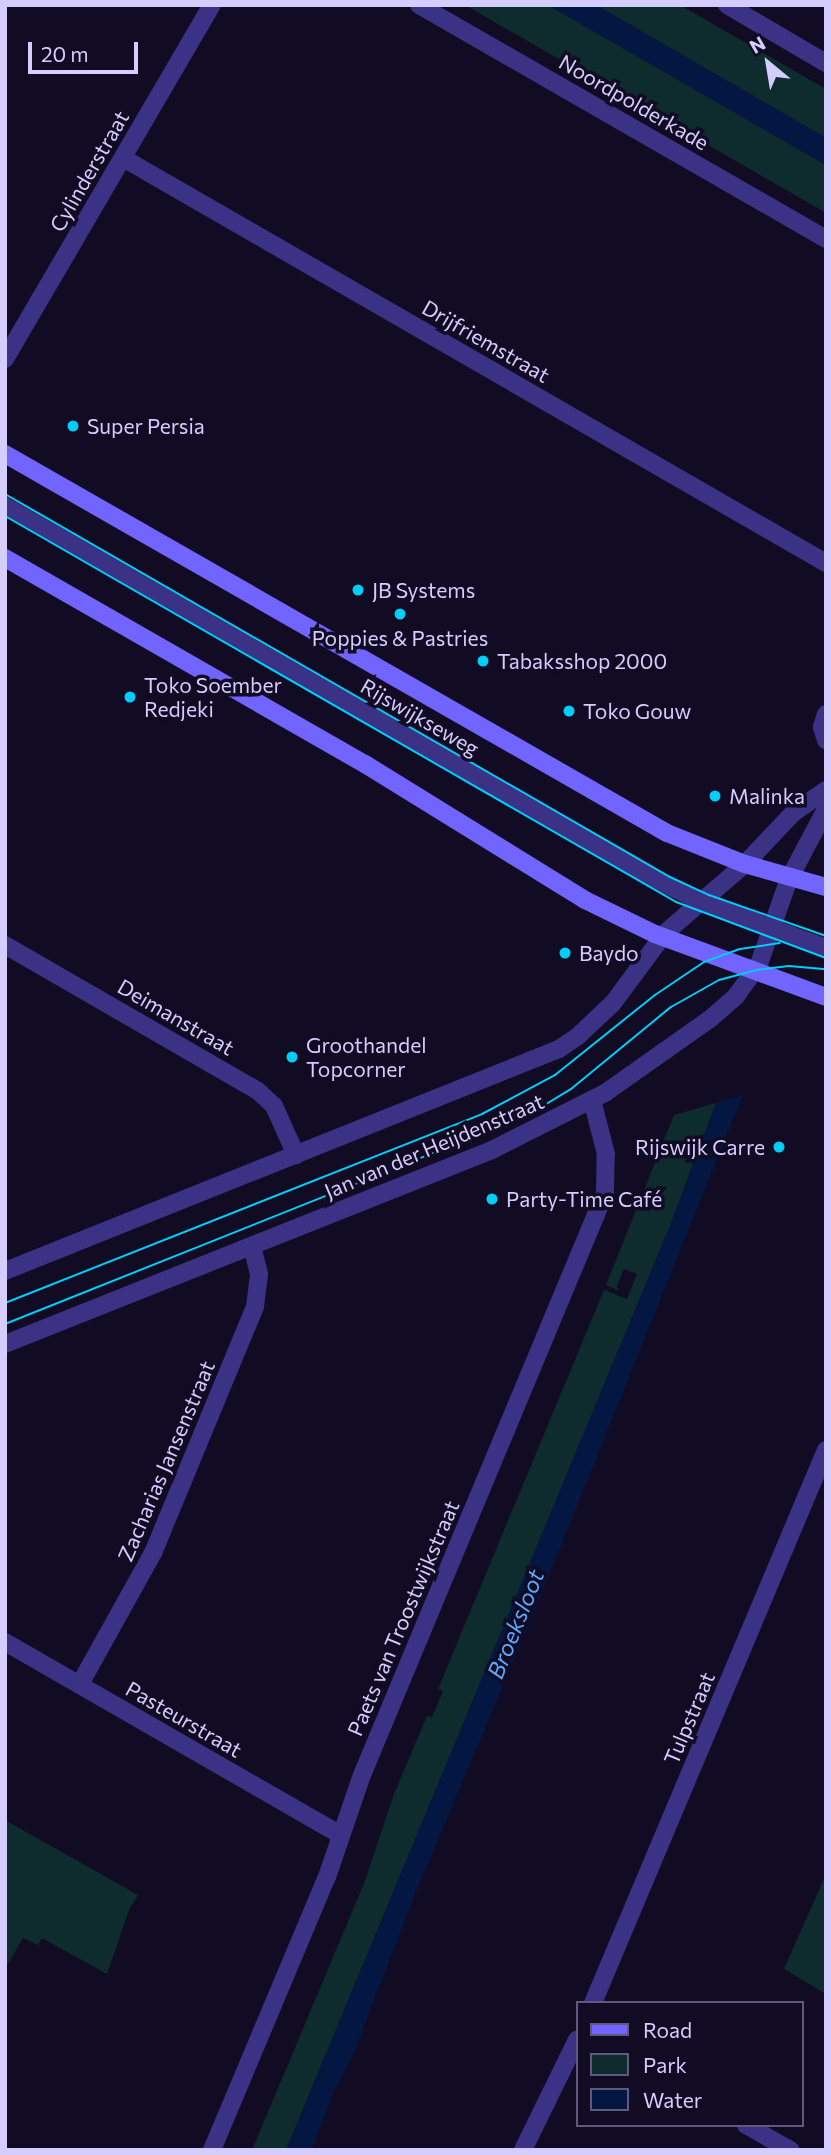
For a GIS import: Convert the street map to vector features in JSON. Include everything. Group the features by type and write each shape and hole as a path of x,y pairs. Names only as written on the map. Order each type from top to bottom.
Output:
{"main road":[{"name":"Rijswijkseweg","path":"5,454 667,833 789,879 826,887"},
{"path":"5,558 365,764 565,888 662,936 826,997"}],"street":[{"name":"Cylinderstraat","path":"5,359 212,5"},
{"name":"Noordpolderkade","path":"419,5 826,239"},
{"path":"727,5 826,63"},
{"name":"Drijfriemstraat","path":"123,158 826,563"},
{"name":"Rijswijkseweg","path":"5,506 644,873 701,902 824,947"},
{"path":"826,713 822,727 826,740"},
{"name":"Jan van der Heijdenstraat","path":"5,1271 530,1063 567,1044 613,1003 662,936 745,864 793,813 826,790"},
{"name":"Jan van der Heijdenstraat","path":"5,1344 492,1150 592,1100 718,1013 736,996 755,970 789,879 826,809"},
{"name":"Deimanstraat","path":"5,945 258,1091 274,1106 296,1155"},
{"name":"Paets van Troostwijkstraat","path":"212,2150 327,1877 362,1775 605,1193 606,1153 592,1100"},
{"name":"Zacharias Jansenstraat","path":"80,1684 153,1553 256,1304 259,1275 252,1245"},
{"name":"Tulpstraat","path":"594,2001 826,1450"},
{"name":"Pasteurstraat","path":"5,1642 340,1835"},
{"path":"523,2150 576,2042"},
{"path":"750,2127 790,2150"}],"green space":[{"path":"465,5 548,5 826,165 826,213"},
{"path":"596,5 680,5 826,89 826,138"},
{"path":"716,1103 670,1226 286,2150 252,2150 365,1881 394,1794 427,1716 432,1717 443,1691 438,1689 604,1290 627,1299 637,1274 624,1269 617,1286 619,1291 606,1285 674,1115"},
{"path":"5,1820 138,1895 129,1910 107,1974 42,1938 38,1945 23,1938 5,1969"},
{"path":"826,1874 826,1994 784,1969"}],"water":[{"path":"548,5 596,5 826,138 826,165"},
{"name":"Broeksloot","path":"743,1095 535,1610 416,1892 353,2055 334,2091 312,2150 286,2150 670,1226 716,1103"}],"tram line":[{"path":"5,494 670,877 709,895 826,936"},
{"path":"5,516 676,902 826,958"},
{"path":"5,1303 482,1114 555,1075 655,995 704,962 740,949 780,943"},
{"path":"5,1324 528,1115 571,1089 671,1007 719,980 756,970 789,966 826,969"}],"place":[{"name":"Super Persia","path":"73,426"},
{"name":"JB Systems","path":"358,590"},
{"name":"Poppies & Pastries","path":"400,614"},
{"name":"Tabaksshop 2000","path":"483,661"},
{"name":"Toko Soember Redjeki","path":"130,697"},
{"name":"Toko Gouw","path":"569,711"},
{"name":"Malinka","path":"715,796"},
{"name":"Baydo","path":"565,953"},
{"name":"Groothandel Topcorner","path":"292,1057"},
{"name":"Rijswijk Carre","path":"779,1147"},
{"name":"Party-Time Café","path":"492,1199"}]}
